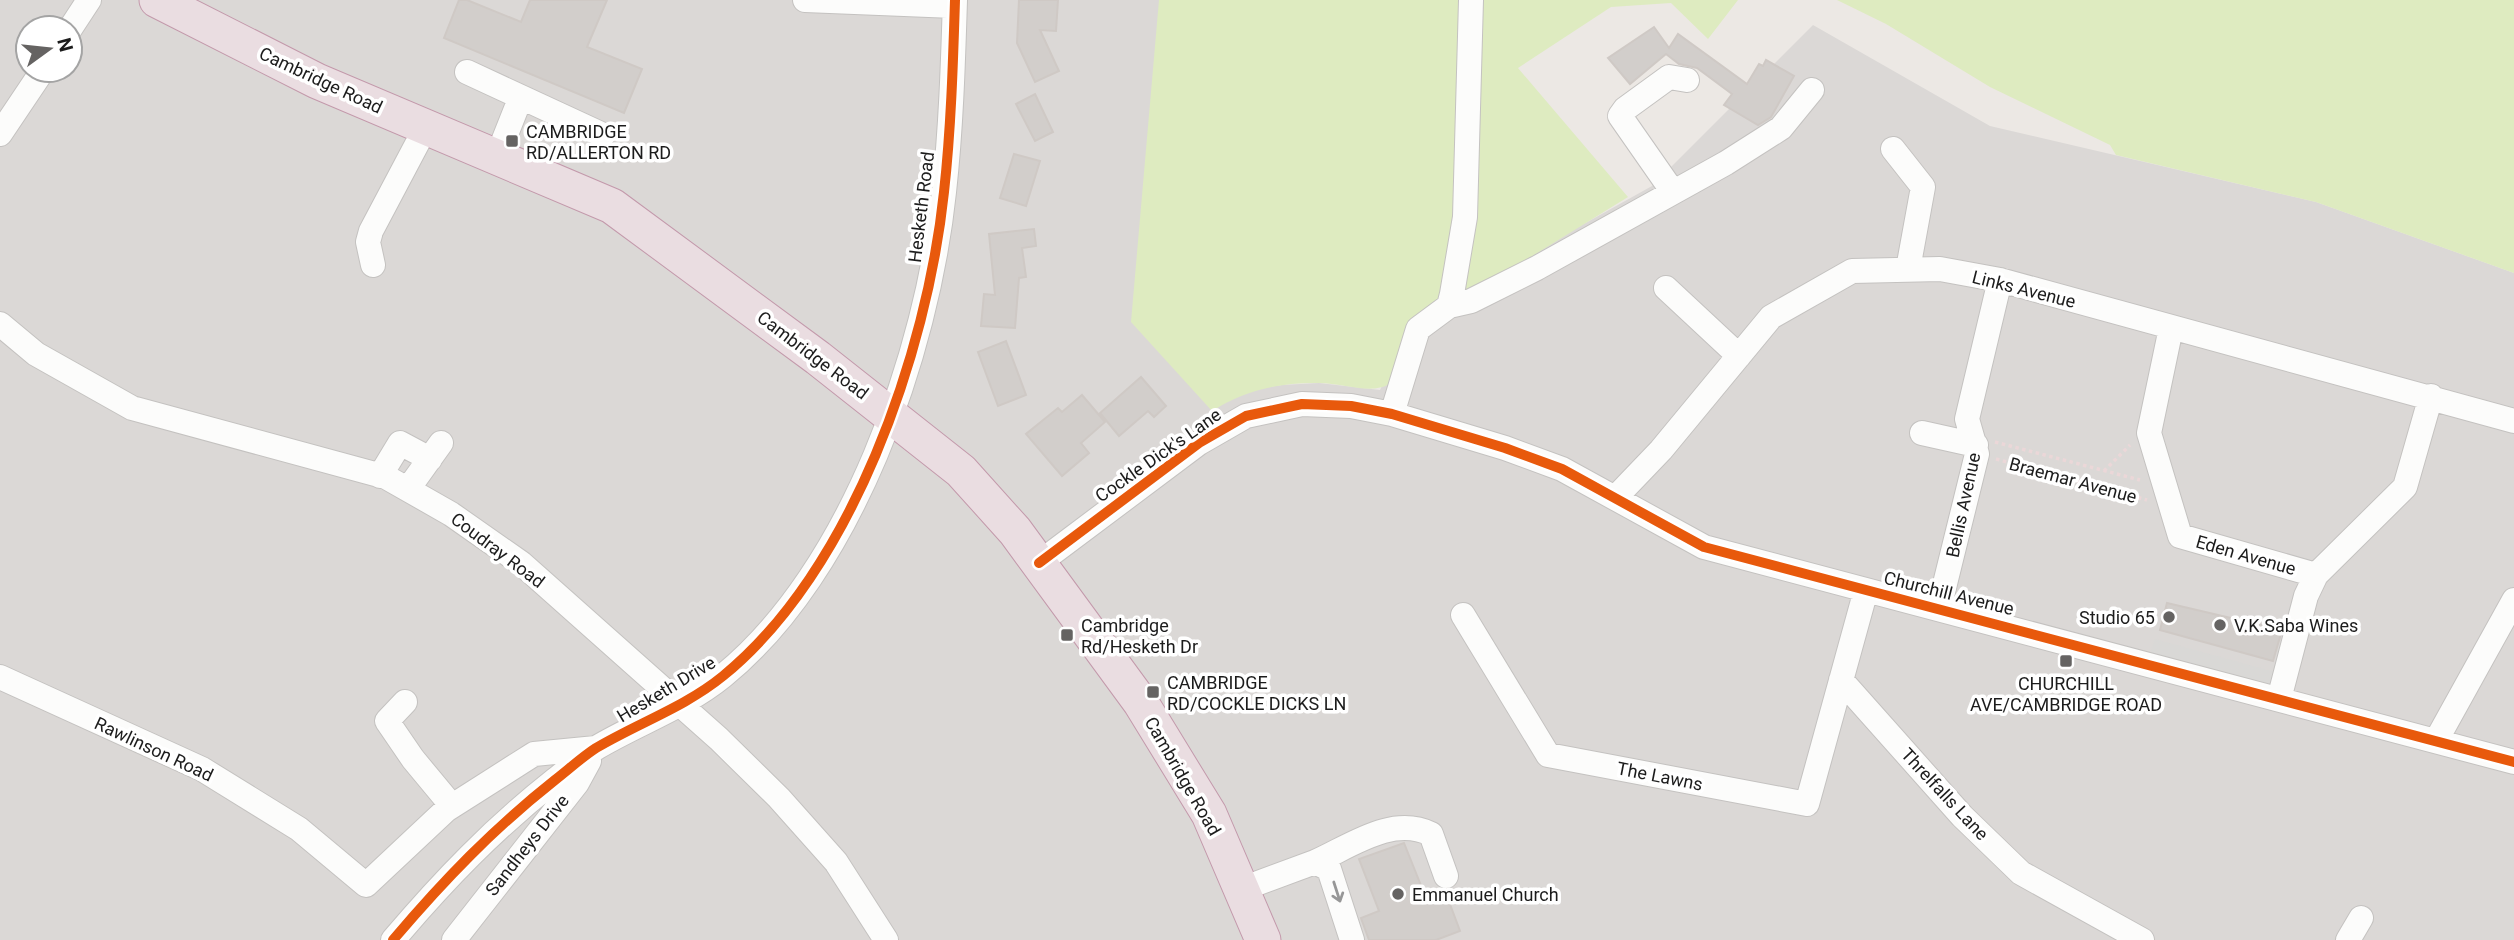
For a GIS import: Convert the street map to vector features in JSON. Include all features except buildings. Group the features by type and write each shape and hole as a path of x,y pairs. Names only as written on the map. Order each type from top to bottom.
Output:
{"highway":[{"name":"Cambridge Road","path":"157,0 317,81 612,206 891,414 961,471 1039,563 1141,703 1209,814 1263,940"}],"street":[{"path":"805,0 955,3"},
{"path":"1449,306 1465,217 1471,0"},
{"name":"Hesketh Road","path":"891,414 935,255 944,192 955,3"},
{"path":"467,72 520,99 603,135"},
{"path":"1673,192 1620,116 1625,109 1669,78 1687,80"},
{"path":"0,134 34,84"},
{"path":"1392,414 1418,328 1449,306 1471,301 1537,268 1781,128 1812,90"},
{"path":"497,157 520,99"},
{"path":"373,265 368,242 371,231 426,127"},
{"path":"1893,149 1923,187 1908,270"},
{"name":"Links Avenue","path":"1615,498 1661,450 1771,317 1852,271 1940,269 2000,280 2431,396 2514,421"},
{"name":"Bellis Avenue","path":"1939,608 1975,445 1967,419 2000,280"},
{"path":"1666,288 1739,356"},
{"name":"Coudray Road","path":"0,324 36,354 132,408 380,476 451,513 521,564 647,678 682,703 779,798 836,862 886,940"},
{"name":"Eden Avenue","path":"2171,328 2149,433 2180,536 2316,575"},
{"name":"Eden Avenue","path":"2279,699 2306,596 2316,575 2405,487 2431,396"},
{"name":"Cockle Dick's Lane","path":"1039,563 1199,443 1245,416 1302,404 1351,406 1392,414"},
{"name":"Hesketh Drive","path":"393,940 451,871 529,800 596,748 682,703 720,679 745,657 806,584 835,537 869,471 891,414"},
{"name":"Churchill Avenue","path":"1392,414 1539,461 1615,498 1704,547 2514,761"},
{"path":"1922,433 1975,445"},
{"path":"380,476 401,443 435,451 408,489"},
{"path":"1841,680 1866,590"},
{"path":"2437,739 2514,600"},
{"name":"The Lawns","path":"1464,614 1548,755 1807,804 1841,680"},
{"name":"Rawlinson Road","path":"0,677 202,769 299,829 366,885 452,806"},
{"name":"Threlfalls Lane","path":"1841,680 1962,816 2021,873 2142,940"},
{"path":"405,702 387,721 413,759 452,806 534,754 596,748"},
{"name":"Sandheys Drive","path":"454,940 577,783 596,748"},
{"path":"1242,890 1315,862 1394,826 1416,827 1431,834 1446,876"},
{"path":"1315,862 1329,869 1352,940"},
{"path":"2348,940 2361,918"}],"shaded area":[{"path":"0,0 1159,0 1159,28 1212,411 1231,398 1255,389 1282,385 1319,383 1380,390 1415,318 1652,186 1813,25 1990,126 2316,202 2514,273 2514,940 0,940"},
{"path":"2155,639 2275,672 2272,687 2149,656"}],"green space":[{"path":"1159,0 1738,0 1708,39 1671,3 1611,7 1518,68 1628,197 1474,292 1415,318 1389,384 1374,388 1328,383 1277,386 1237,398 1212,411 1131,322"},
{"path":"1837,0 2514,0 2514,273 2316,202 2116,155 2110,145 1990,87 1886,24"}],"cycle path":[{"path":"393,940 490,836 580,759 612,739 693,697 723,676 769,632 810,579 845,519 875,455 901,388 920,321 935,255 944,192 955,0"},
{"path":"1039,563 1199,443 1246,416 1302,404 1351,406 1392,414 1505,448 1562,469 1704,547 2514,762"}],"place":[{"name":"CAMBRIDGE RD/ALLERTON RD","path":"512,141"},
{"name":"Studio 65","path":"2169,617"},
{"name":"V.K.Saba Wines","path":"2220,625"},
{"name":"Cambridge Rd/Hesketh Dr","path":"1067,635"},
{"name":"CHURCHILL AVE/CAMBRIDGE ROAD","path":"2066,661"},
{"name":"CAMBRIDGE RD/COCKLE DICKS LN","path":"1153,692"},
{"name":"Emmanuel Church","path":"1398,894"}]}
